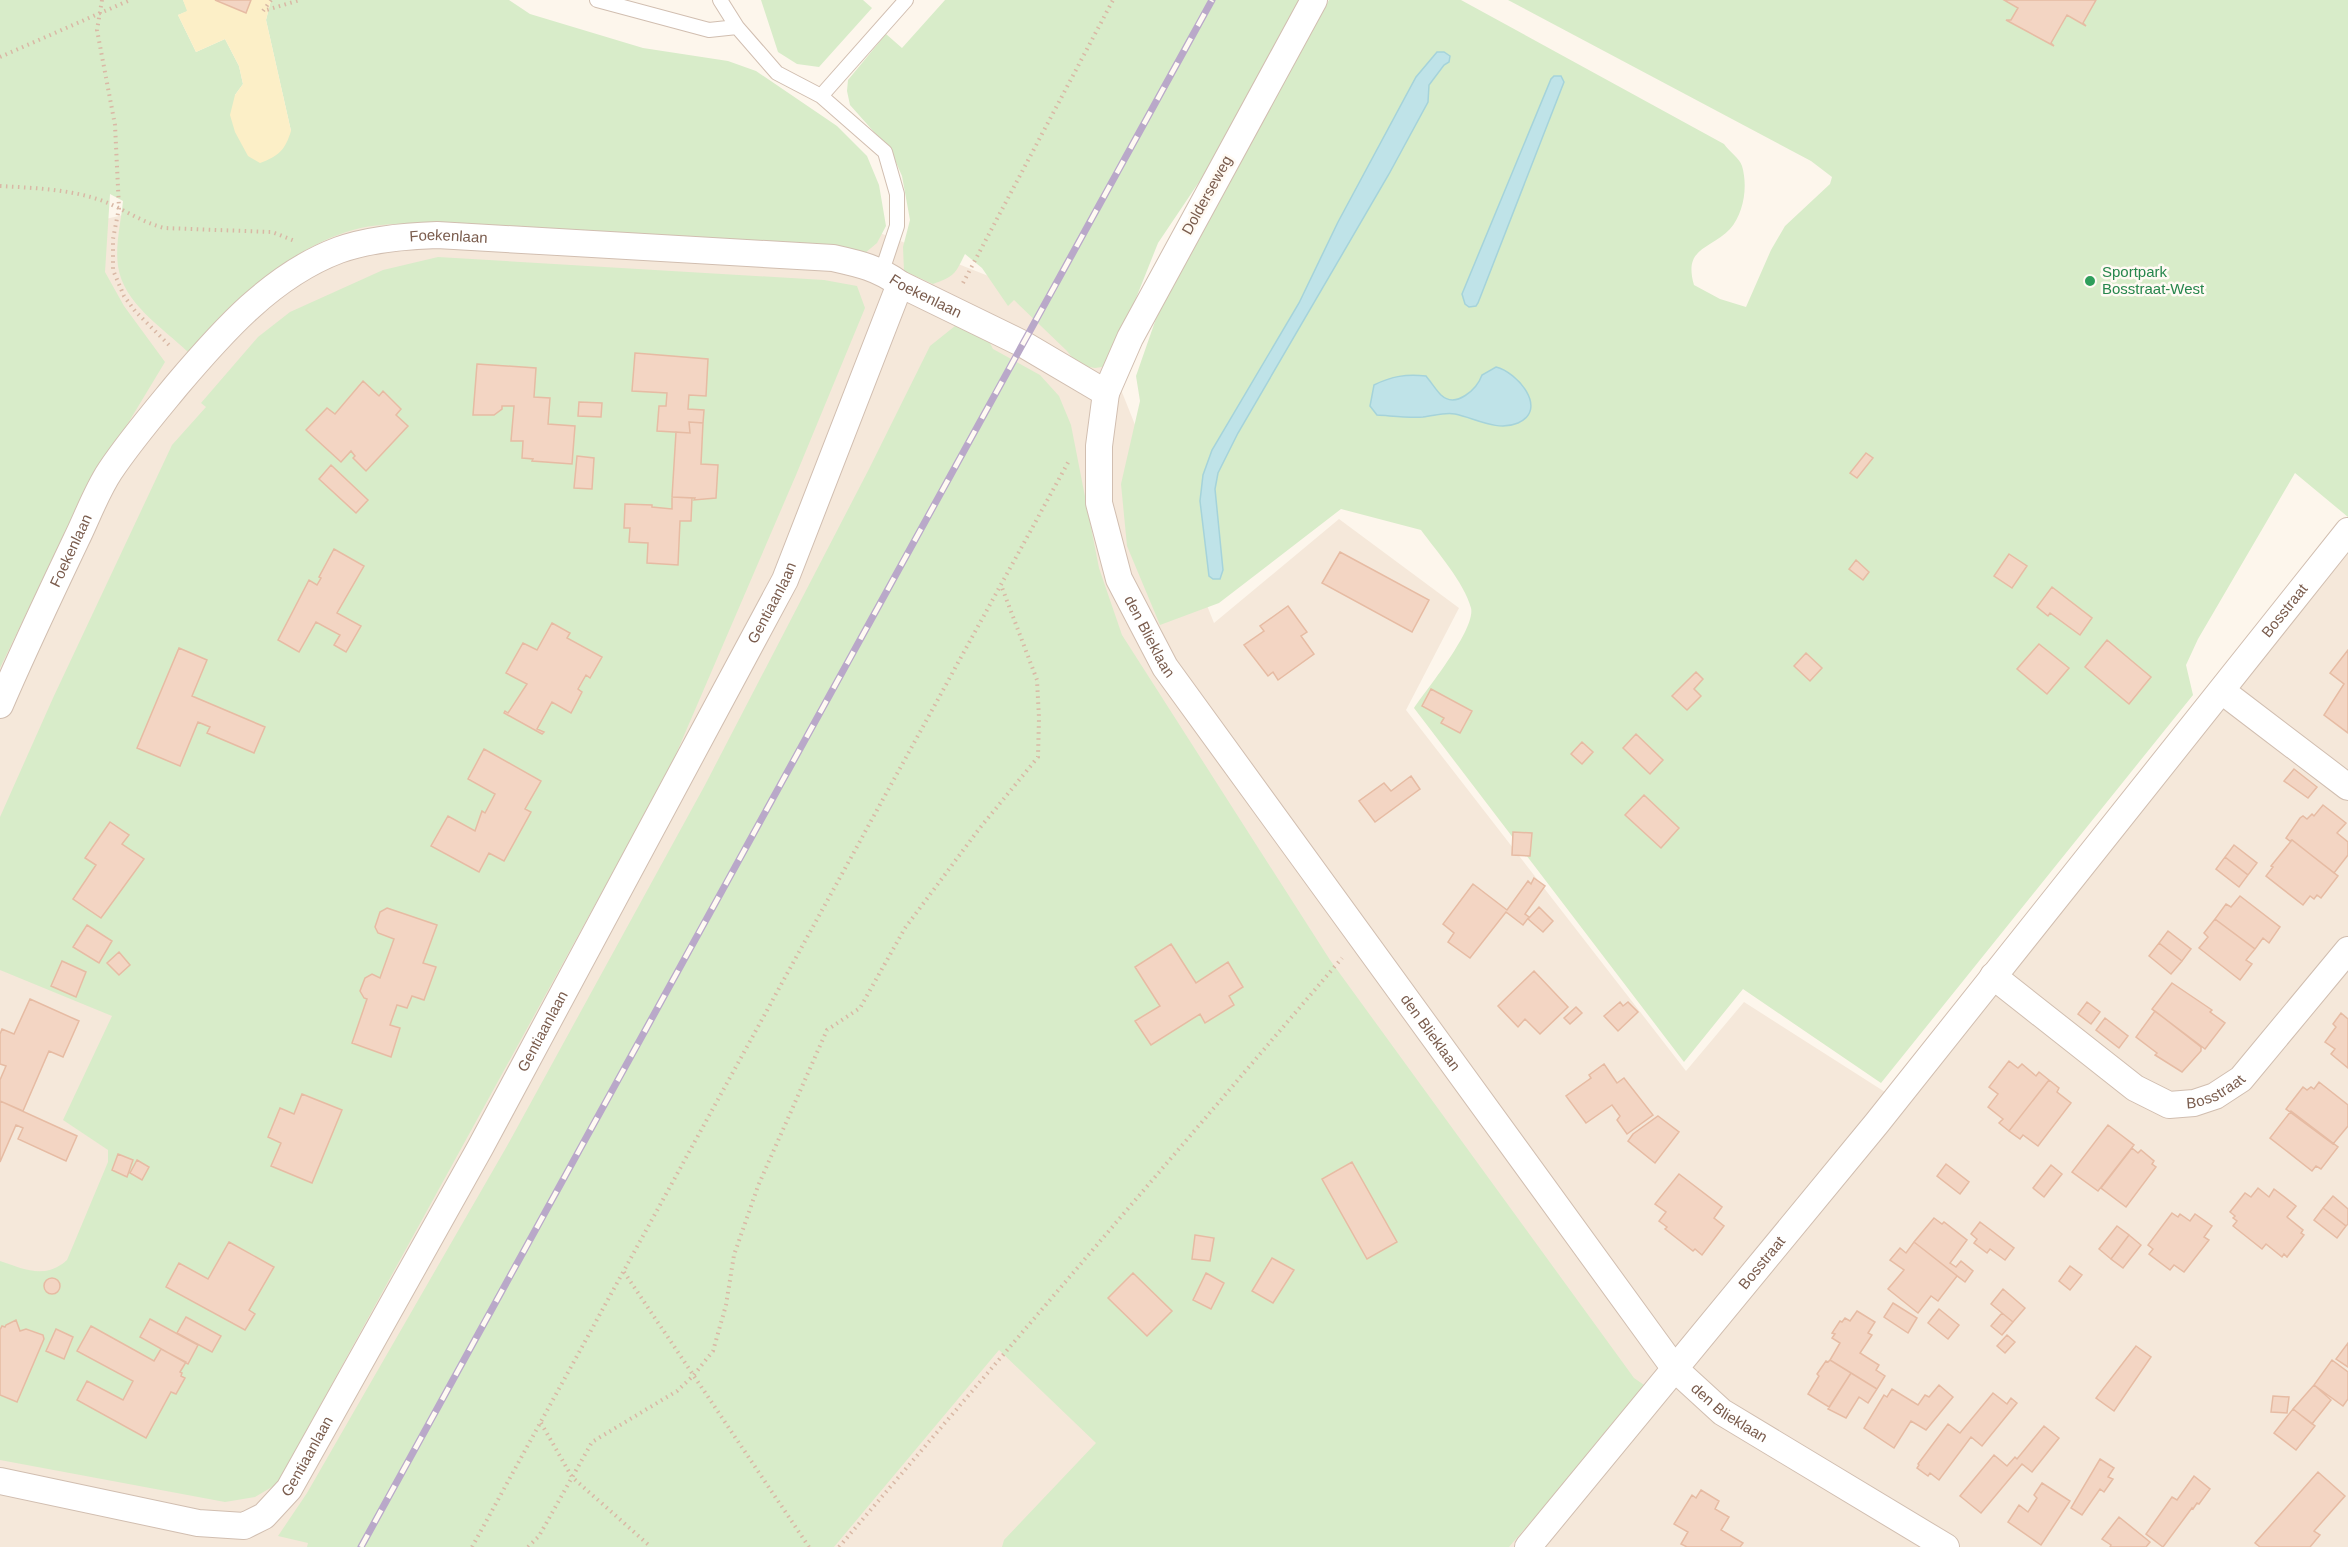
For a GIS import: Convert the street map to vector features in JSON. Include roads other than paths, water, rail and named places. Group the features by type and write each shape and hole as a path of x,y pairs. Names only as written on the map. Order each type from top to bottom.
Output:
{"street":[{"name":"Dolderseweg","path":"1106,393 1130,338 1314,0"},
{"name":"Foekenlaan","path":"0,705 35,624 109,472 159,406 210,345 280,282 313,262 340,250 367,242 407,236 437,235 833,258 863,265 891,278 1023,344 1106,393"},
{"name":"Gentiaanlaan","path":"0,1481 198,1523 244,1526 264,1516 289,1489 480,1148 784,580 891,278"},
{"name":"den Blieklaan","path":"1106,393 1099,446 1099,503 1119,579 1165,667 1362,935 1675,1369 1722,1412 1946,1547"},
{"name":"Bosstraat","path":"1528,1547 1877,1123 2348,531"},
{"path":"2222,691 2348,787"},
{"name":"Bosstraat","path":"1993,976 2135,1088 2169,1105 2194,1103 2214,1096 2241,1078 2348,950"}],"lane":[{"path":"597,0 709,30 737,27"},
{"path":"720,0 737,27 777,73 821,96 885,152 897,194 897,226 891,278"},
{"path":"821,96 906,0"}],"water":[{"path":"1437,52 1444,52 1450,56 1449,62 1444,65 1429,85 1428,102 1389,174 1238,433 1218,473 1215,489 1223,570 1220,579 1213,579 1209,576 1200,501 1203,475 1212,450 1299,303 1338,222 1416,77"},
{"path":"1554,76 1561,76 1564,82 1478,303 1476,306 1469,307 1465,304 1462,294"},
{"path":"1496,367 1513,376 1530,400 1531,409 1527,417 1518,423 1494,425 1451,414 1427,417 1377,415 1370,406 1374,385 1393,378 1426,376 1441,395 1453,400 1471,391 1482,375"}],"railway":[{"path":"361,1547 1212,0"}],"place":[{"name":"Sportpark Bosstraat-West","path":"2090,281"}]}
